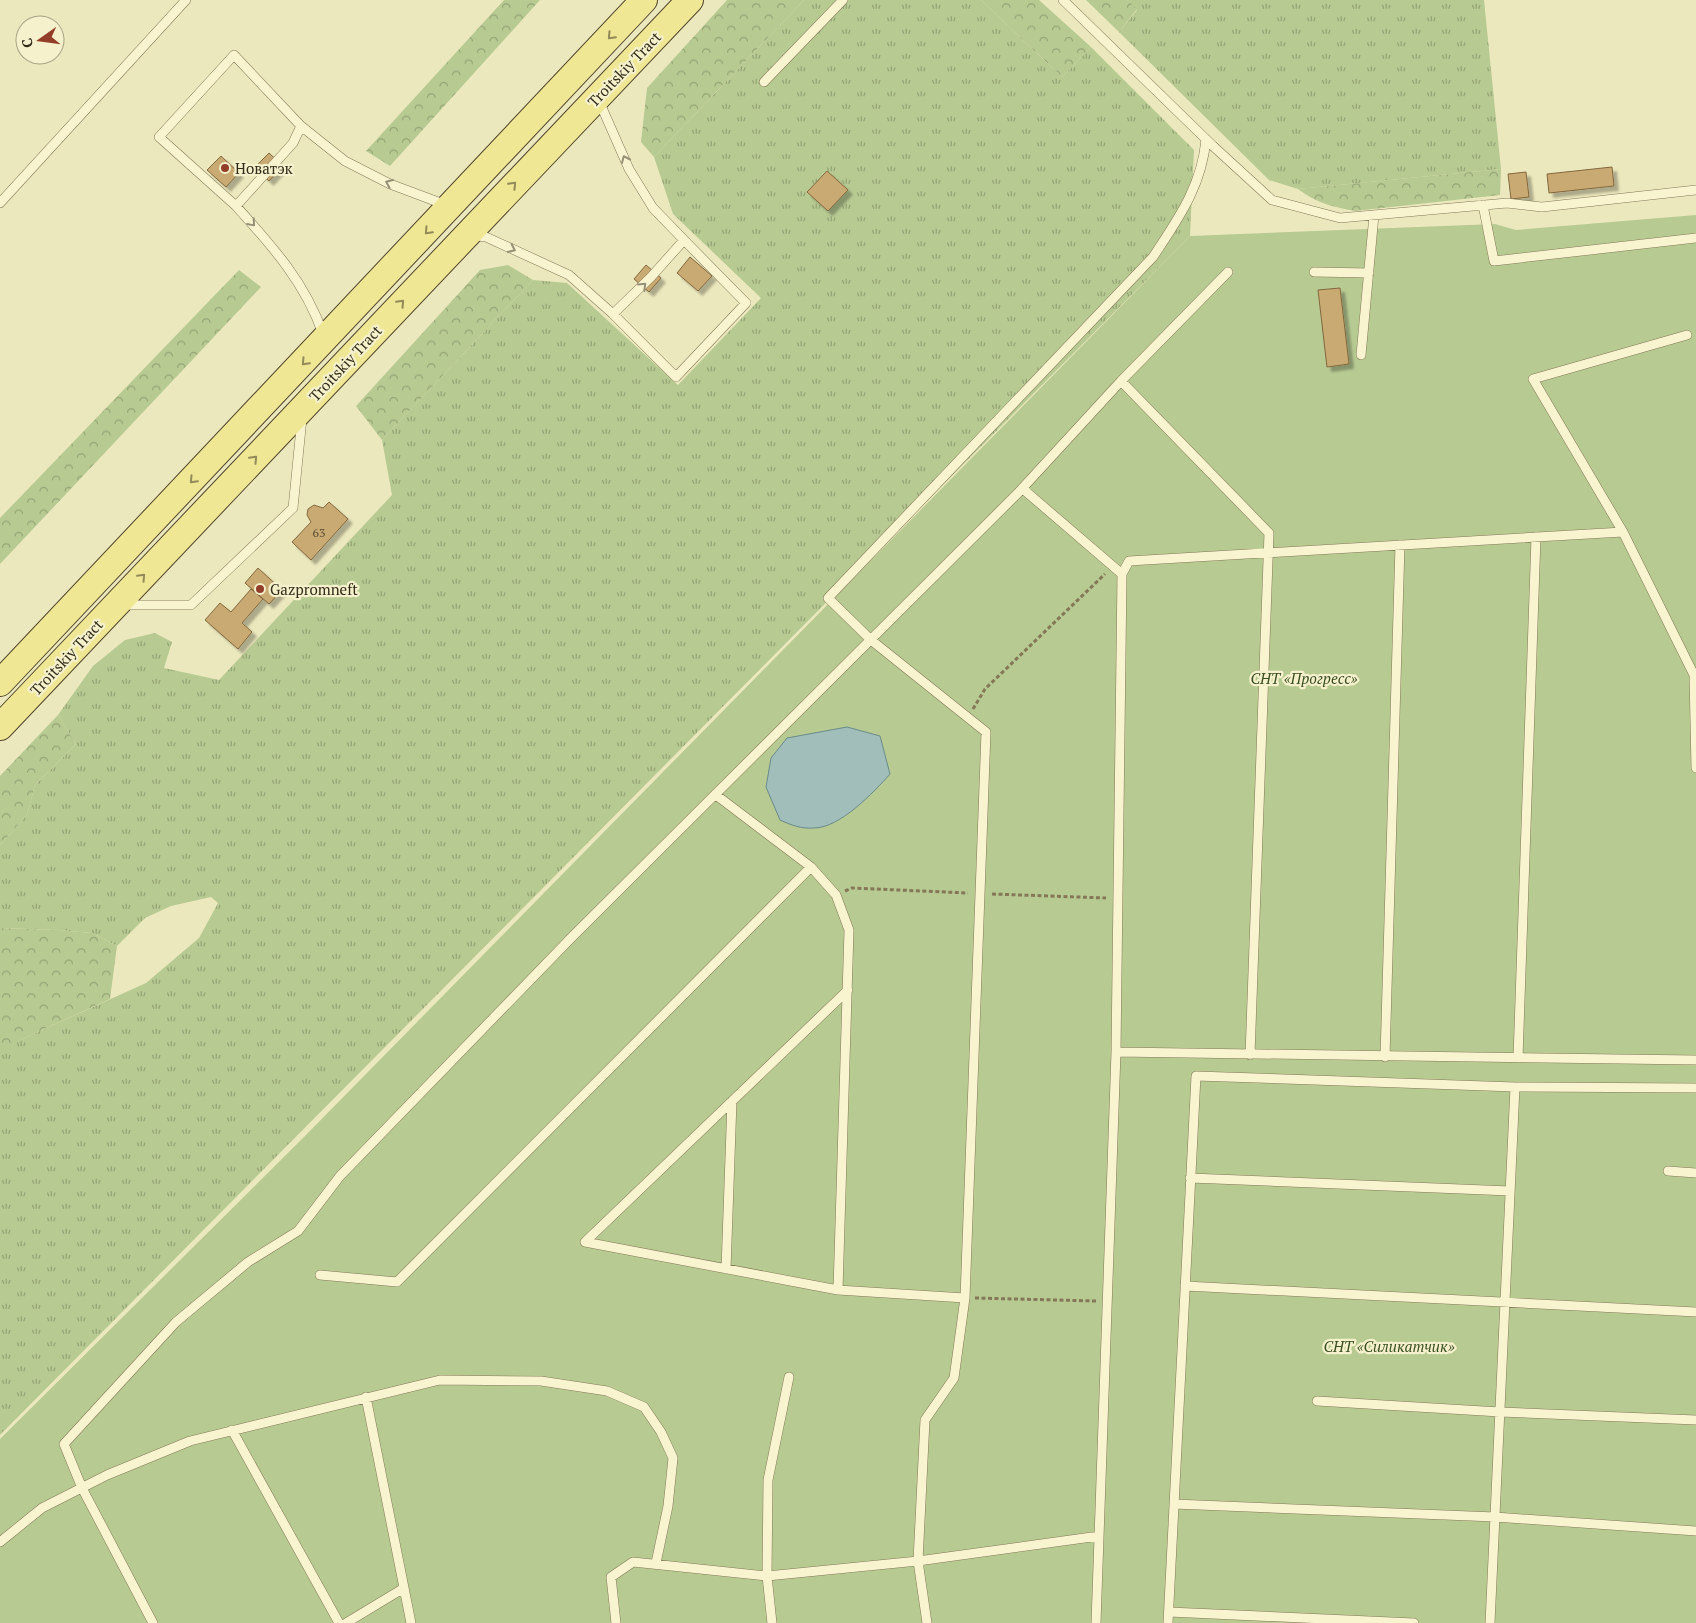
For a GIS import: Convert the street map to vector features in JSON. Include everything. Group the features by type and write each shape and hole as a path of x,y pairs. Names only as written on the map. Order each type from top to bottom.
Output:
{"main road":[{"name":"Troitskiy Tract","path":"0,683 451,207 644,0"},
{"name":"Troitskiy Tract","path":"0,727 690,0"}],"lane":[{"path":"0,203 186,0"},
{"path":"764,82 844,0"},
{"path":"1064,0 1206,139 1272,200 1340,218 1507,203 1542,206 1696,190"},
{"path":"325,340 316,313 287,264 236,206 159,137 234,55 301,126 345,161 390,184 451,207"},
{"path":"466,234 486,238 569,275 613,314 676,377 746,303 653,208 629,169 597,97"},
{"path":"236,206 293,143 301,126"},
{"path":"927,1623 918,1561 924,1420 954,1378 966,1298 986,732 871,640 828,598 1153,257 1184,210 1204,163 1206,139"},
{"path":"1483,205 1494,261 1696,238"},
{"path":"1361,354 1374,215"},
{"path":"613,314 651,277 684,240"},
{"path":"153,1623 82,1488 64,1444 176,1322 248,1262 298,1231 340,1176 572,937 1023,489 1121,381 1228,272"},
{"path":"1314,272 1369,273"},
{"path":"1687,335 1533,379 1623,532 1694,675 1696,768"},
{"path":"1121,381 1269,533 1250,1055"},
{"path":"116,604 191,606 293,508 304,406"},
{"path":"1023,489 1122,574"},
{"path":"1096,1623 1116,1052 1122,574 1129,561 1623,532"},
{"path":"1518,1058 1536,537"},
{"path":"1384,1057 1400,545"},
{"path":"716,795 811,867 836,895 849,930 838,1290"},
{"path":"320,1274 397,1282 811,867"},
{"path":"848,990 585,1242 838,1290 966,1298"},
{"path":"1116,1052 1696,1060"},
{"path":"1168,1623 1196,1076 1515,1087 1696,1088"},
{"path":"1490,1623 1515,1087"},
{"path":"726,1269 732,1101"},
{"path":"1668,1171 1696,1173"},
{"path":"1190,1178 1510,1191"},
{"path":"1185,1286 1696,1312"},
{"path":"772,1623 767,1576 768,1480 789,1377"},
{"path":"0,1542 42,1508 108,1475 190,1441 440,1380 541,1381 607,1391 644,1407 661,1432 673,1458 668,1506 656,1563"},
{"path":"366,1397 411,1623"},
{"path":"1317,1400 1500,1412 1696,1420"},
{"path":"232,1430 339,1623"},
{"path":"1174,1504 1495,1517 1696,1531"},
{"path":"616,1623 611,1576 633,1562 767,1576 918,1561 1099,1536"},
{"path":"346,1623 404,1588"},
{"path":"1169,1612 1414,1623"}],"path":[{"path":"968,718 985,689 1113,566"},
{"path":"966,1298 1107,1302"}],"green space":[{"path":"504,0 540,0 390,166 366,151"},
{"path":"727,0 804,0 654,157 641,142 647,88"},
{"path":"804,0 981,0 1062,77 1091,47 1194,150 1190,236 0,1435 0,1024 20,1040 146,983 199,938 218,903 211,897 171,906 145,918 117,946 92,933 0,928 0,845 27,815 35,785 76,744 58,715 93,666 125,640 155,633 172,642 164,668 219,680 392,495 382,440 533,280 567,283 678,385 761,298 673,214 654,157"},
{"path":"981,0 1039,0 1091,47 1062,77"},
{"path":"1086,0 1127,0 1137,9 1119,32"},
{"path":"1127,0 1484,0 1501,169 1298,189 1269,180 1119,32 1137,10"},
{"path":"1501,169 1500,195 1355,211 1325,204 1311,198 1298,189"},
{"name":"СНТ «Прогресс»","path":"1696,215 1696,1623 0,1623 0,1439 304,1137 1190,236 1495,224 1516,230"},
{"path":"508,265 533,280 382,440 356,406 480,270"},
{"path":"239,270 261,287 0,564 0,518"},
{"path":"58,715 76,744 35,785 27,815 0,845 0,776"},
{"path":"0,928 92,933 117,946 110,999 20,1040 0,1047"}],"water":[{"path":"847,727 880,736 890,774 856,808 835,822 814,828 805,828 780,820 766,787 771,758 787,738"}],"building":[{"path":"269,153 283,166 269,181 255,167"},
{"path":"221,156 239,173 226,187 207,170"},
{"path":"1612,167 1614,186 1549,193 1547,174"},
{"path":"827,171 848,190 828,211 807,192"},
{"path":"1526,172 1529,197 1511,199 1508,174"},
{"path":"690,257 712,276 698,291 677,273"},
{"path":"646,265 661,278 649,292 634,279"},
{"path":"1340,288 1349,364 1327,367 1318,290"},
{"path":"329,502 348,519 311,560 292,542 311,522 307,515 308,509 314,505 323,508"},
{"path":"258,568 282,590 269,604 245,583"},
{"path":"251,589 263,599 242,623 252,632 238,649 205,620 220,603 231,612"}],"place":[{"name":"Новатэк","path":"225,168"},
{"name":"Gazpromneft","path":"260,589"}],"park label":[{"name":"СНТ «Силикатчик»","path":"1389,1346"}]}
